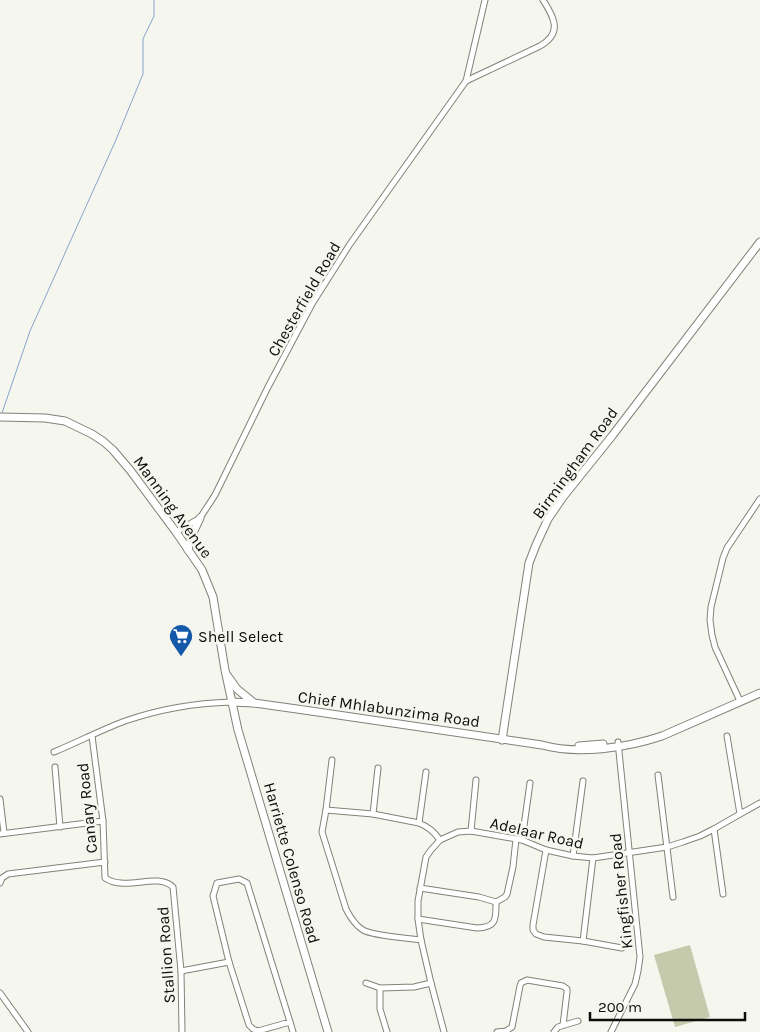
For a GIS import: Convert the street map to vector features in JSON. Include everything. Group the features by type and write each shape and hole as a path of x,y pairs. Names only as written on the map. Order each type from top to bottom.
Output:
{"main road":[{"name":"Birmingham Road","path":"502,740 529,563 548,519 760,242"},
{"name":"Manning Avenue","path":"0,417 45,418 65,421 92,434 113,450 130,470 202,570 213,597 231,702"},
{"path":"188,550 191,537 200,518"},
{"path":"225,670 237,689 254,703"},
{"name":"Chief Mhlabunzima Road","path":"231,702 254,703 502,740 542,745 580,746 619,744 672,731 760,693"},
{"name":"Harriette Colenso Road","path":"231,702 328,1032"},
{"path":"236,722 240,709 247,704 254,703"}],"street":[{"name":"Chesterfield Road","path":"176,532 200,518 215,495 268,387 312,304 350,244 466,81 485,0"},
{"name":"Chesterfield Road","path":"466,81 547,41 553,33 554,18 543,0"},
{"path":"740,701 715,647 710,620 711,606 727,548 760,499"},
{"path":"54,752 126,721 168,709 197,704 231,702"},
{"name":"Canary Road","path":"92,736 102,822 105,878"},
{"path":"728,736 740,814"},
{"name":"Kingfisher Road","path":"612,1032 634,984 640,957 619,744"},
{"path":"332,760 323,838 350,918 364,931 421,940"},
{"path":"55,767 60,827"},
{"path":"373,814 378,768"},
{"path":"419,823 426,772"},
{"path":"658,775 673,897"},
{"path":"471,831 476,780"},
{"path":"574,856 583,781"},
{"path":"420,888 496,902 506,896 530,783"},
{"path":"0,799 2,834 102,822"},
{"name":"Adelaar Road","path":"440,840 458,832 471,831 519,840 546,850 593,858 667,847 700,836 760,804"},
{"path":"326,810 373,814 419,823 426,826 440,840 426,857 418,901 418,920 431,984 444,1032"},
{"path":"714,829 723,894"},
{"path":"546,850 533,930 536,934 544,937 622,948"},
{"path":"583,941 593,858"},
{"path":"0,883 2,878 8,874 105,862"},
{"name":"Stallion Road","path":"105,878 122,884 161,881 169,883 173,887 180,972 182,1032"},
{"path":"290,1022 258,1031 250,1026 229,962 213,896 217,883 239,879 247,883 290,1022 292,1032"},
{"path":"418,920 477,928 487,927 495,920 496,902"},
{"path":"180,972 229,962"},
{"path":"497,1032 506,1031 512,1027 520,986 527,980 563,986 566,989 567,997 563,1025"},
{"path":"366,983 380,988 414,987 431,984"},
{"path":"380,988 380,1009 387,1032"},
{"path":"0,993 28,1032"},
{"path":"554,1032 563,1025 578,1021"}],"green space":[{"path":"690,945 710,1017 675,1027 654,955"}],"waterway":[{"path":"2,413 30,331 115,142 143,74 143,39 154,16 154,0"}],"place":[{"name":"Shell Select","path":"181,657"}]}
